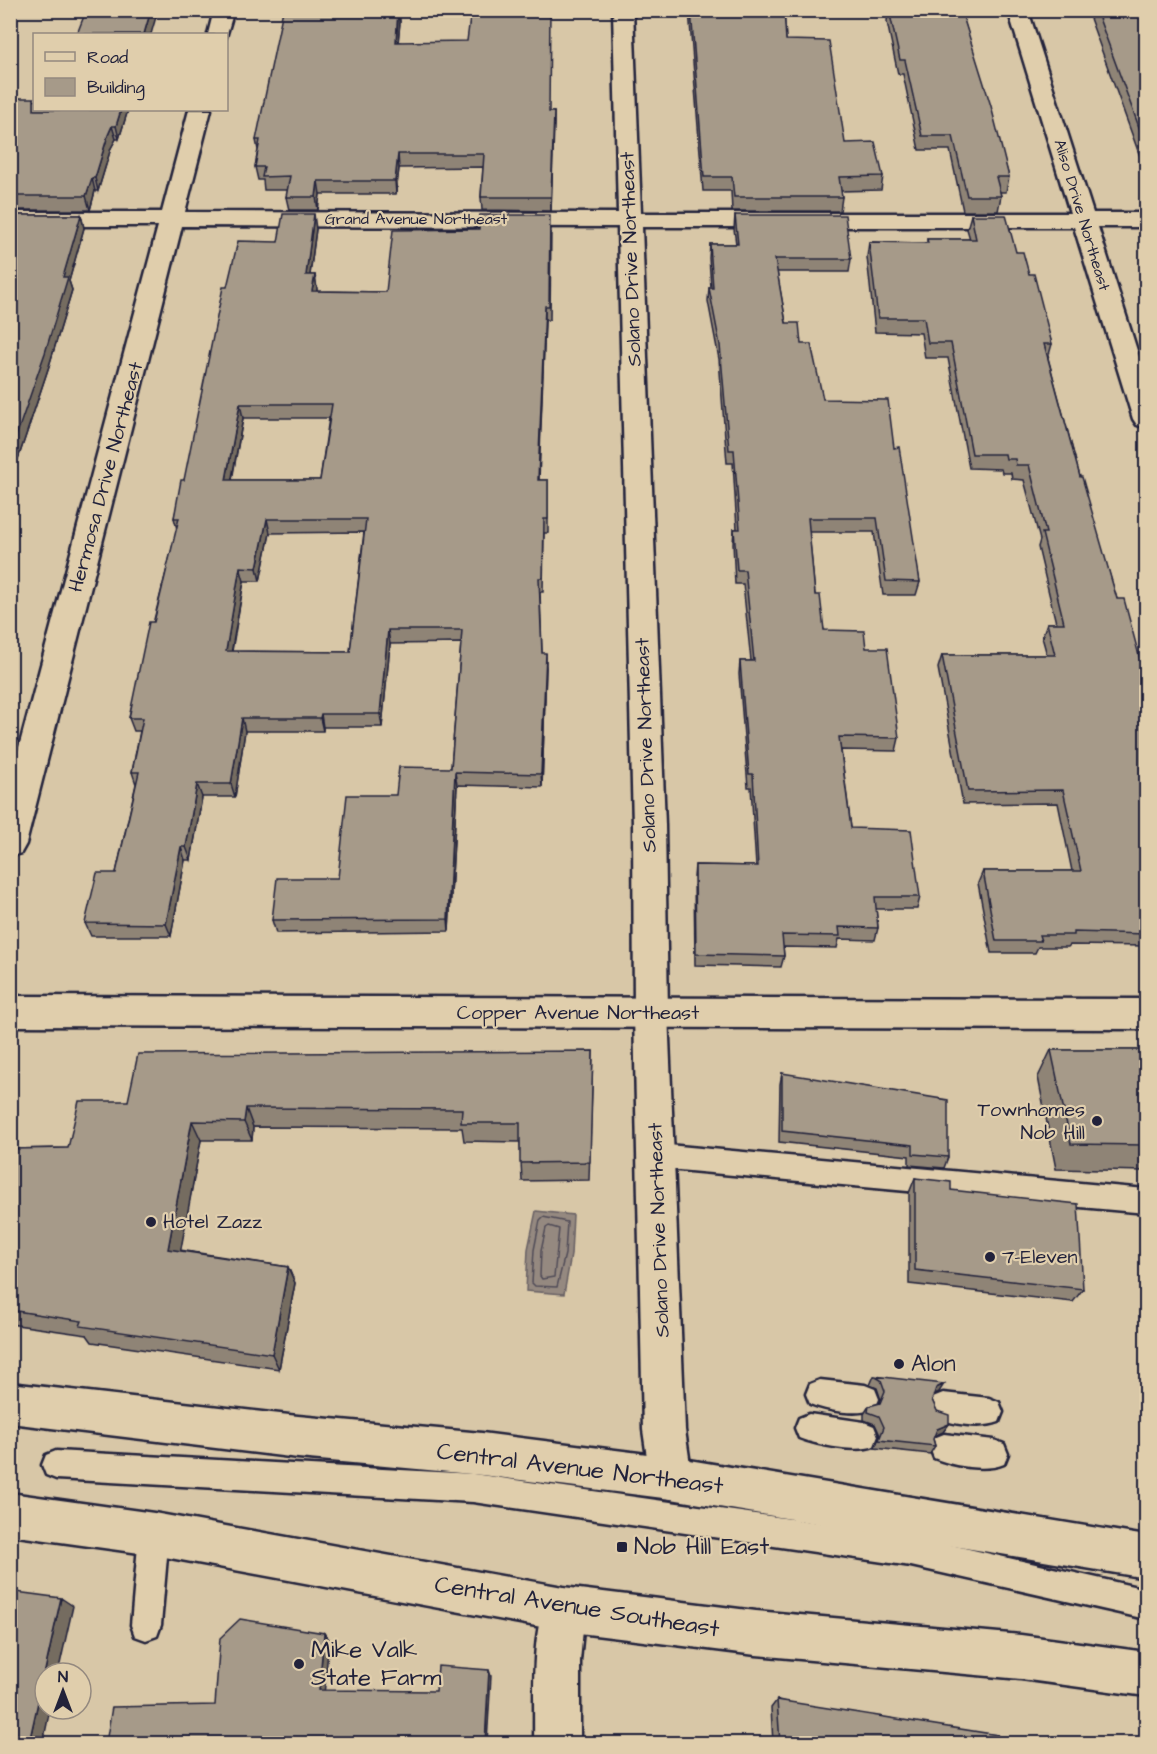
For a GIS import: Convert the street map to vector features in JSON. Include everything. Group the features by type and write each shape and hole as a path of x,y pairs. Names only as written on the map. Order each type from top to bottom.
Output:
{"street":[{"path":"218,33 224,10"},
{"name":"Solano Drive Northeast","path":"623,10 649,813 651,1013 657,1156 663,1430 671,1478"},
{"name":"Aliso Drive Northeast","path":"1018,10 1146,419"},
{"name":"Hermosa Drive Northeast","path":"10,844 200,111"},
{"name":"Grand Avenue Northeast","path":"10,219 1146,220"},
{"name":"Copper Avenue Northeast","path":"10,1011 1146,1014"},
{"name":"Central Avenue Northeast","path":"10,1404 298,1437 482,1454 671,1478 1146,1557"},
{"name":"Central Avenue Southeast","path":"10,1514 154,1534 563,1609 756,1633 1021,1657 1146,1674"},
{"path":"557,1743 558,1661 563,1609"}],"lane":[{"path":"657,1156 1146,1201"},
{"path":"819,1394 865,1399"},
{"path":"943,1407 989,1412"},
{"path":"808,1428 864,1436"},
{"path":"944,1448 994,1454"},
{"name":"Central Avenue Northeast","path":"56,1465 473,1488 911,1551 1146,1604"},
{"path":"146,1625 154,1534"}],"water":[{"path":"536,1211 573,1215 571,1255 564,1294 526,1291 528,1249"}],"building":[{"path":"97,10 151,10 144,33 77,33 84,16 95,16"},
{"path":"283,10 398,10 396,42 467,41 471,10 550,10 549,112 554,112 551,197 481,197 484,154 398,154 395,181 318,181 316,197 286,197 290,176 262,177 264,167 255,167 260,140 256,140"},
{"path":"691,10 784,10 786,40 829,41 845,143 875,142 883,176 839,177 842,197 734,197 732,177 704,177"},
{"path":"889,10 961,10 991,106 1009,177 996,177 1001,196 967,196 953,136 922,136 905,60 900,60"},
{"path":"1096,10 1146,10 1146,146"},
{"path":"11,98 33,98 33,111 121,111 116,126 112,126 108,135 95,178 92,178 86,196 10,196"},
{"path":"283,214 314,214 306,275 315,275 312,291 386,292 393,230 479,229 480,215 550,215 549,306 545,306 538,480 548,480 548,519 544,519 543,578 539,578 542,653 546,653 541,774 455,772 448,919 272,920 277,878 338,878 347,795 396,795 399,767 451,768 462,630 388,630 380,714 321,714 320,718 242,718 231,784 197,784 186,847 181,847 166,924 85,923 97,873 116,873 139,772 132,772 143,718 129,718 149,622 154,622 179,518 174,518 181,480 184,480 223,287 227,287 238,241 278,242","holes":["240,404 332,404 320,480 226,480","267,519 366,519 350,652 226,651 240,567 257,568"]},
{"path":"10,215 81,215 63,277 68,277 13,445 10,445"},
{"path":"735,215 845,215 851,259 775,259 786,323 799,323 801,344 811,344 823,399 888,400 894,448 899,447 920,582 886,581 877,518 808,518 815,595 820,595 824,630 864,631 866,648 887,648 899,738 839,737 851,828 911,830 920,897 875,897 878,928 839,927 840,936 782,935 784,956 696,954 695,865 758,866 753,774 749,774 740,661 754,661 745,570 737,570 734,529 740,529 734,450 729,450 720,345 709,288 713,288 710,244 738,244"},
{"path":"971,215 1006,215 1016,252 1023,252 1029,274 1034,274 1052,344 1044,344 1080,477 1082,477 1117,599 1124,599 1146,682 1146,934 1074,932 1074,935 1039,935 1041,941 996,941 983,871 1081,871 1063,790 968,791 942,655 1055,655 1047,623 1064,623 1042,533 1046,533 1029,465 1016,465 1015,459 1006,459 1005,454 972,454 951,343 928,343 924,318 878,318 869,242 928,243 927,239 976,239"},
{"name":"Townhomes Nob Hill","path":"1051,1050 1146,1050 1146,1145 1071,1144"},
{"path":"593,1051 590,1162 520,1163 520,1123 461,1123 462,1109 246,1108 244,1122 192,1121 168,1249 288,1267 272,1354 80,1326 82,1321 10,1310 10,1149 68,1148 79,1101 128,1101 138,1054"},
{"path":"782,1073 948,1100 948,1157 913,1154 913,1145 782,1131"},
{"path":"915,1178 951,1182 951,1190 1078,1204 1083,1289 915,1270"},
{"path":"874,1376 944,1384 936,1388 932,1400 937,1411 949,1415 949,1424 937,1429 933,1439 935,1446 879,1440 884,1427 879,1416 868,1412 869,1406 880,1403 885,1391 881,1380"},
{"path":"16,1592 61,1598 47,1661 33,1661 34,1721 29,1743 10,1743 10,1597 15,1598"},
{"path":"240,1619 324,1633 319,1690 436,1691 438,1666 489,1670 485,1743 106,1743 112,1707 215,1705 220,1638"},
{"path":"777,1700 998,1735 999,1743 780,1743"}],"place":[{"name":"Townhomes Nob Hill","path":"1097,1121"},
{"name":"Hotel Zazz","path":"151,1222"},
{"name":"7-Eleven","path":"990,1257"},
{"name":"Alon","path":"899,1364"},
{"name":"Nob Hill East","path":"622,1547"},
{"name":"Mike Valk State Farm","path":"299,1664"}]}
